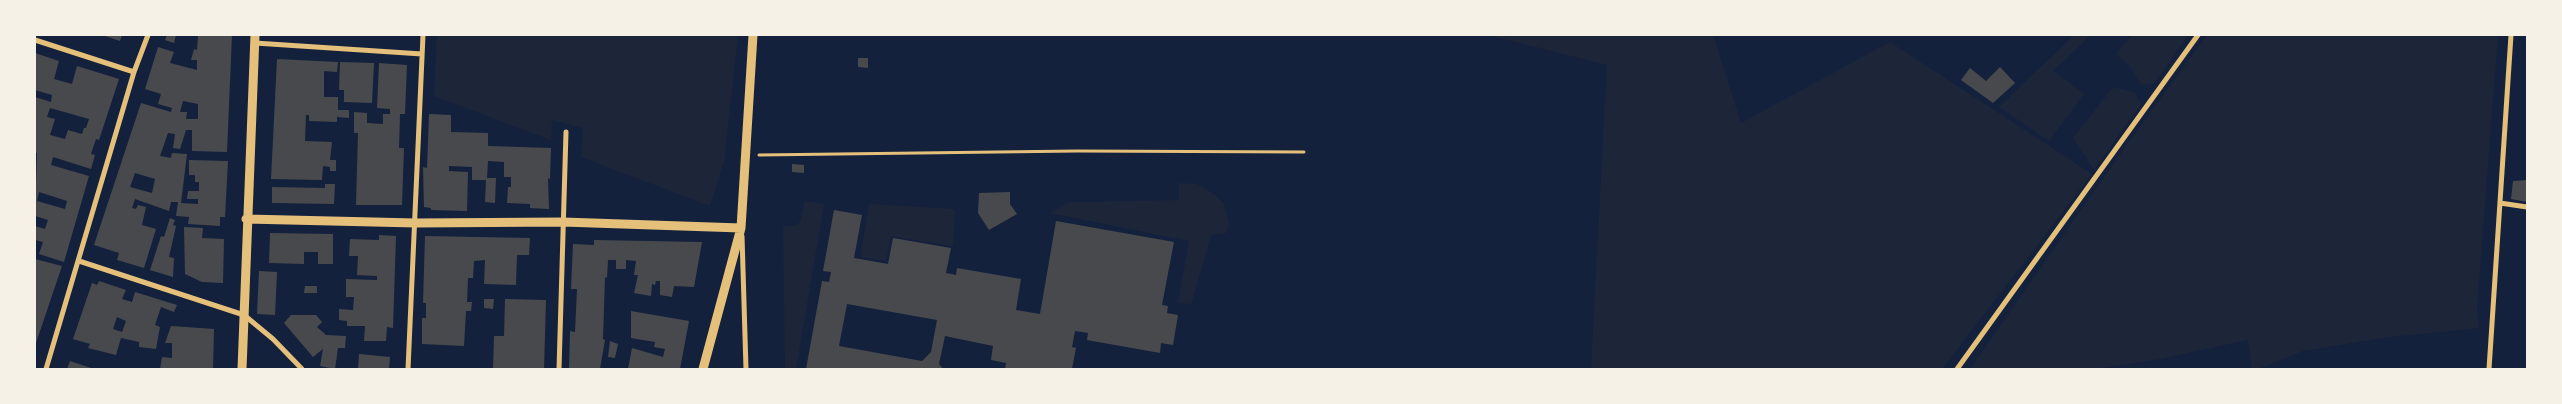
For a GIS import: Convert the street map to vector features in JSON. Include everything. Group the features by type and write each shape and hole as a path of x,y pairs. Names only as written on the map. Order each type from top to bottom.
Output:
{"street":[{"path":"46,369 134,72 148,35"},
{"path":"408,369 423,35"},
{"path":"746,369 741,228 753,35"},
{"path":"1956,369 2198,35"},
{"path":"2489,369 2511,35"},
{"path":"242,369 246,219 255,39 422,54"},
{"path":"35,40 134,72"},
{"path":"558,369 566,132"},
{"path":"2500,202 2527,207"},
{"path":"246,219 563,222 741,228"},
{"path":"704,369 741,228"},
{"path":"79,261 244,316 273,339 302,369"}],"path":[{"path":"746,156 1077,151 1304,152"}],"shaded area":[{"path":"437,35 738,35 724,161 710,206 581,157 583,128 552,120 551,140 434,96"},
{"path":"1488,35 1713,35 1741,123 1890,42 2092,174 1942,369 1591,369 1607,65"},
{"path":"2074,35 2091,35 2053,71 2084,94 2049,141 1999,107"},
{"path":"2132,35 2188,35 2154,84 2141,85 2129,65 2116,54"},
{"path":"2207,35 2498,35 2477,308 2479,328 2389,337 2303,351 2258,369 2252,369 2248,340 2160,359 2096,369 1970,369 2128,143"},
{"path":"2113,87 2135,93 2141,104 2094,170 2073,138"},
{"path":"1179,183 1197,184 1214,194 1224,204 1229,222 1226,233 1211,235 1191,305 1178,302 1189,241 1050,213 1070,202 1179,200"},
{"path":"805,201 824,204 796,369 785,369 783,226 794,226 800,222"},
{"path":"869,204 955,209 953,246 891,236 886,261 860,257"}],"building":[{"path":"102,35 122,35 120,41"},
{"path":"167,35 176,35 174,43 165,40"},
{"path":"198,35 232,35 227,152 192,151 192,130 186,130 180,149 173,148 175,134 168,133 160,156 171,158 172,153 187,154 181,203 198,204 198,199 187,199 188,191 199,191 199,182 195,182 195,175 189,175 189,160 228,161 225,217 220,217 220,226 188,224 189,217 176,216 178,202 171,202 169,211 135,199 132,208 136,209 138,205 146,207 142,225 156,229 144,268 117,260 119,253 94,245 141,103 171,112 172,108 158,104 161,94 145,89 158,47 174,52 170,63 197,70 197,60 191,60 194,49 197,50","holes":["183,101 198,104 198,119 186,119 187,112 180,112","135,173 155,179 152,193 130,187"]},
{"path":"35,53 59,61 54,79 72,84 77,66 119,79 99,140 96,139 91,154 95,155 91,169 53,157 51,165 89,176 64,262 39,254 43,242 35,240 35,226 45,229 48,220 35,216 37,153 35,152 35,97 51,102 52,95 35,90","holes":["50,108 89,119 82,134 68,130 65,139 50,135 55,119 47,117","39,192 67,201 65,209 37,201"]},
{"path":"858,58 868,58 868,68 858,67"},
{"path":"277,59 338,62 337,72 324,71 324,97 338,97 338,110 349,110 349,118 337,117 337,122 309,121 309,115 306,115 305,141 332,142 330,160 336,160 336,171 330,171 330,167 323,166 322,180 271,179"},
{"path":"340,62 374,63 372,103 344,102 344,90 339,90"},
{"path":"379,63 407,65 405,114 400,114 399,148 404,148 402,205 356,205 358,133 354,133 354,112 367,113 367,123 383,124 383,114 390,114 390,109 377,108"},
{"path":"2000,67 2015,83 1993,103 1961,80 1970,68 1986,81"},
{"path":"429,114 451,115 451,132 488,133 488,146 551,148 550,179 548,178 549,209 530,208 530,204 507,203 508,187 511,187 511,177 504,177 504,162 488,161 487,178 496,178 495,203 485,202 486,180 472,180 472,167 449,166 449,171 468,172 467,211 431,210 431,208 424,207 423,167 427,168"},
{"path":"792,164 804,165 804,173 792,172"},
{"path":"2527,180 2527,202 2511,199 2513,181"},
{"path":"325,184 335,184 334,204 272,203 272,187 325,188"},
{"path":"1010,192 1010,204 1017,214 989,230 978,213 979,193"},
{"path":"834,210 862,215 854,258 888,264 893,238 951,248 946,273 956,275 957,268 1021,279 1016,310 1040,314 1056,221 1174,242 1162,305 1168,306 1167,313 1178,315 1173,345 1161,343 1160,353 1087,340 1088,333 1075,331 1072,347 1076,348 1072,369 1005,369 1006,363 991,360 993,346 945,336 939,364 943,369 806,369 822,281 829,282 831,272 823,271","holes":["847,304 937,320 931,352 922,361 839,346"]},
{"path":"170,218 175,220 173,225 176,226 169,257 174,258 173,277 150,270 161,236 164,237"},
{"path":"184,227 203,228 202,238 224,239 223,283 202,282 185,274"},
{"path":"270,233 333,234 333,264 318,264 318,252 304,252 304,264 269,263"},
{"path":"379,235 396,236 393,328 387,327 386,341 364,341 365,326 347,326 347,321 339,320 339,309 353,310 354,297 346,297 346,279 377,280 377,276 357,275 358,256 349,256 350,239 379,240"},
{"path":"425,236 530,238 529,255 517,255 516,285 484,284 485,260 474,261 473,278 468,278 467,302 472,302 471,311 466,311 464,346 422,344 422,318 426,318 426,303 423,303"},
{"path":"594,240 702,242 694,287 674,286 672,297 660,295 660,281 656,281 655,285 652,284 651,296 634,293 638,275 634,275 636,261 626,260 626,269 616,269 616,260 608,260 607,278 605,277 603,339 605,340 600,369 569,369 570,331 575,332 577,289 571,289 573,244 594,245"},
{"path":"35,259 62,266 35,346"},
{"path":"259,271 277,272 275,315 257,314"},
{"path":"99,281 126,290 122,299 132,302 135,292 177,305 174,312 161,307 155,325 160,327 156,349 139,347 139,342 121,338 116,355 88,348 90,344 73,339 92,283 97,285","holes":["117,317 126,321 122,332 113,329"]},
{"path":"305,286 317,286 317,293 304,293"},
{"path":"484,299 494,299 493,309 484,308"},
{"path":"505,299 546,300 544,369 493,369 494,336 504,336"},
{"path":"631,311 689,321 680,369 628,369 632,348 663,357 665,349 654,347 655,342 631,338"},
{"path":"291,315 316,315 322,322 317,327 326,335 346,336 345,348 338,348 335,369 320,366 323,349 313,357 284,323"},
{"path":"171,326 214,329 213,369 160,369 162,357 172,358 172,343 165,343"},
{"path":"610,341 618,344 615,358 608,357"},
{"path":"359,354 390,357 389,369 358,369"},
{"path":"70,361 94,369 67,369"}]}
